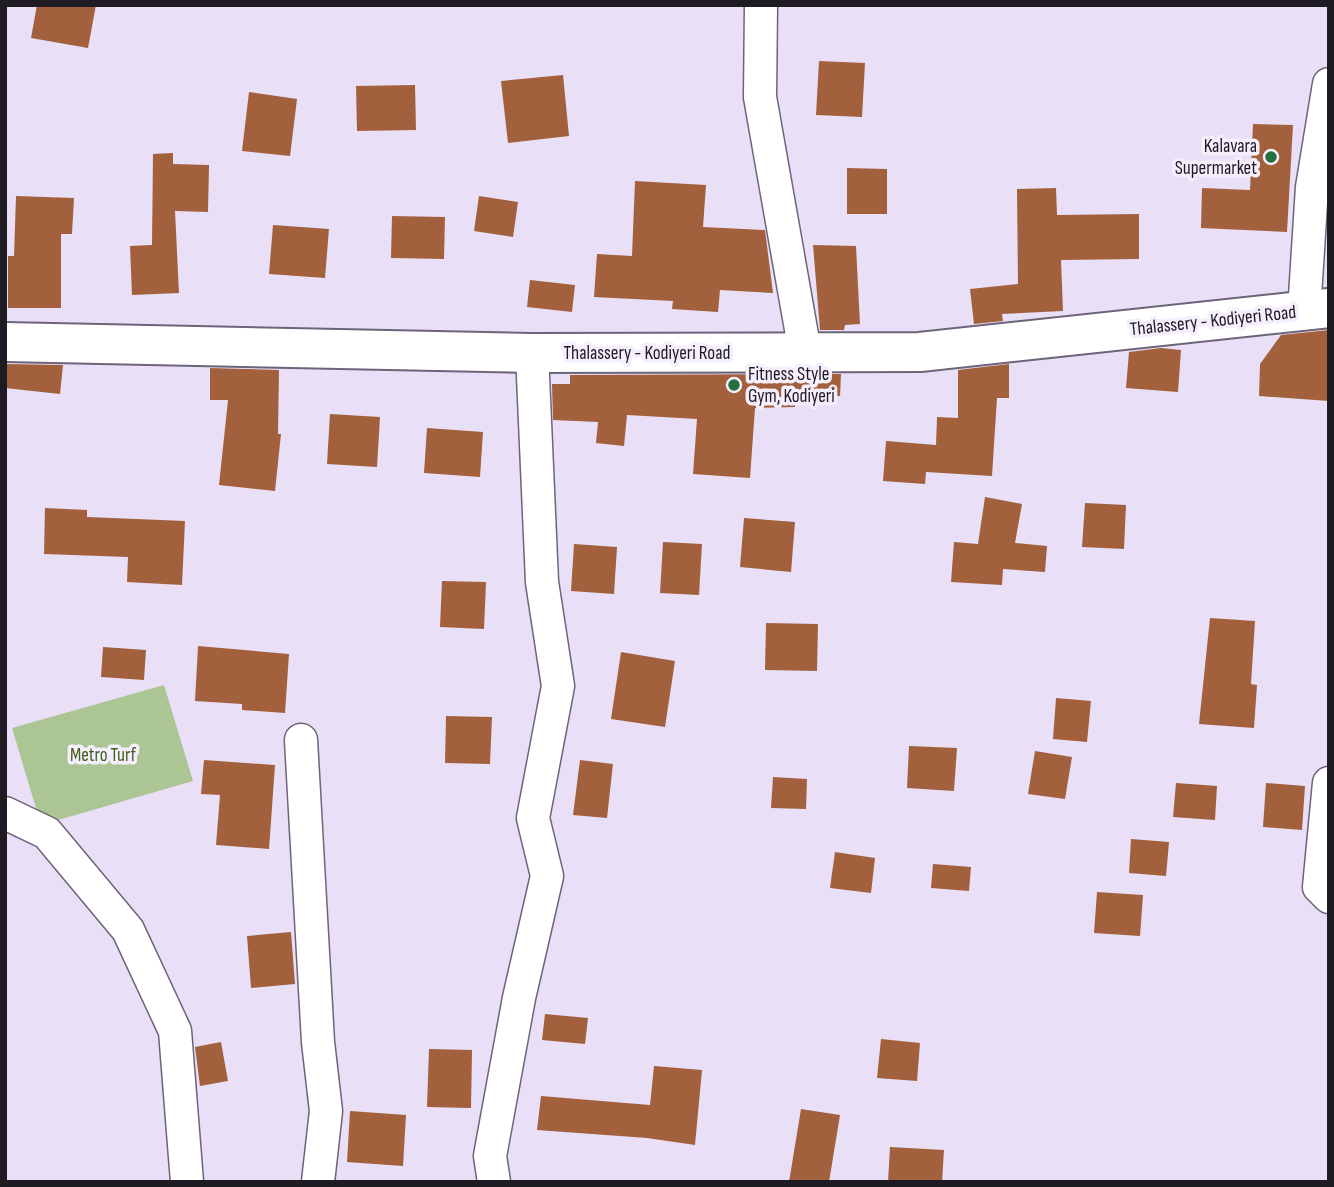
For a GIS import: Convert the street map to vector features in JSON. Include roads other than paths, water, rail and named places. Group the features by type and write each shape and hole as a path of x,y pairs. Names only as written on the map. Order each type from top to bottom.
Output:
{"main road":[{"name":"Thalassery - Kodiyeri Road","path":"5,342 532,353 920,352 1316,310"}],"street":[{"path":"761,5 760,97 805,352"},
{"path":"1316,310 1312,187 1329,84"},
{"path":"494,1182 489,1156 519,998 547,876 533,818 558,686 542,582 532,353"},
{"path":"301,740 310,913 326,1111 318,1182"},
{"path":"1329,783 1319,887 1329,897"},
{"path":"5,813 47,833 128,930 174,1031 187,1182"}],"place":[{"name":"Kalavara Supermarket","path":"1271,157"},
{"name":"Fitness Style Gym, Kodiyeri","path":"734,385"}],"park label":[{"name":"Metro Turf","path":"103,755"}]}
